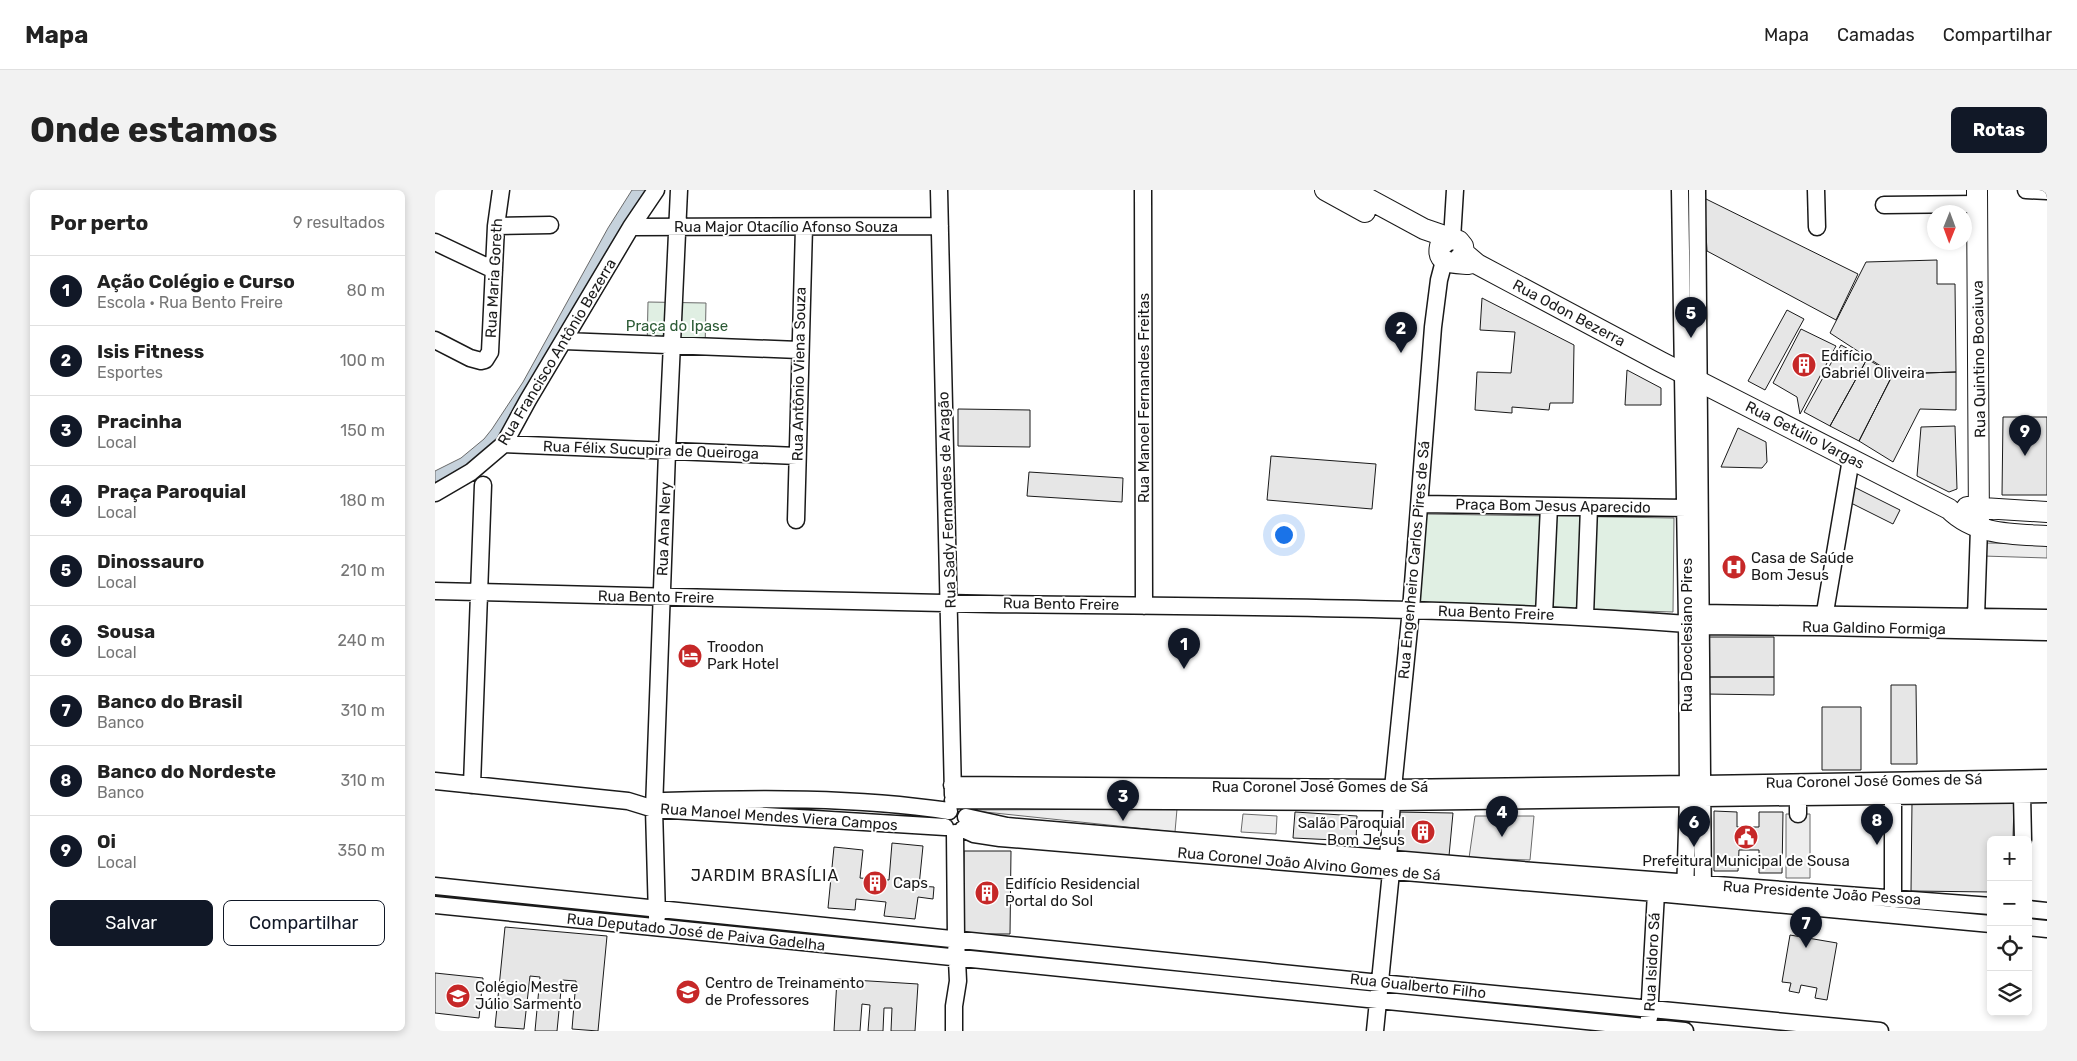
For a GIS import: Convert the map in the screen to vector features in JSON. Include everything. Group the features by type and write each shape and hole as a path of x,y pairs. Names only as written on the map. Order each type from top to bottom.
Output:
{"main road":[{"path":"1325,190 1421,242 1454,253"},
{"path":"1352,190 1418,226 1454,253"},
{"name":"Rua Quintino Bocaiuva","path":"1977,197 1980,518"},
{"name":"Rua Odon Bezerra","path":"1454,253 1661,362"},
{"name":"Rua Getúlio Vargas","path":"1661,362 1949,509 1959,518 2047,512"},
{"name":"Rua Getúlio Vargas","path":"1980,518 1995,532 2047,536"}],"street":[{"name":"Rua Maria Goreth","path":"435,340 470,358 481,361 485,360 490,352 495,226 501,190"},
{"name":"Rua Francisco Antônio Bezerra","path":"435,492 471,472 505,444 528,400 631,228 656,190"},
{"name":"Rua Ana Nery","path":"656,927 654,805 679,190"},
{"name":"Rua Sady Fernandes de Aragão","path":"939,190 957,958"},
{"name":"Rua Manoel Fernandes Freitas","path":"1143,190 1144,606"},
{"name":"Rua Engenheiro Carlos Pires de Sá","path":"1375,1031 1394,866 1393,795 1411,610 1437,294 1454,253 1455,190"},
{"path":"1681,190 1681,259 1691,377"},
{"path":"1691,377 1698,259 1697,190"},
{"path":"1816,190 1817,227"},
{"path":"2026,190 2047,191"},
{"path":"1884,205 1977,197"},
{"path":"495,226 550,225"},
{"name":"Rua Major Otacílio Afonso Souza","path":"631,228 940,226"},
{"name":"Rua Antônio Viena Souza","path":"796,520 799,350 804,227"},
{"path":"435,242 494,270"},
{"path":"1681,259 1698,259"},
{"path":"564,342 799,350"},
{"name":"Rua Deoclesiano Pires","path":"1691,377 1686,508 1696,621"},
{"name":"Rua Deoclesiano Pires","path":"1691,377 1696,621 1695,791 1703,891"},
{"name":"Rua Félix Sucupira de Queiroga","path":"505,444 797,456"},
{"path":"1823,621 1851,459"},
{"path":"472,785 483,485"},
{"name":"Praça Bom Jesus Aparecido","path":"1420,504 1686,508"},
{"path":"1544,615 1549,506"},
{"path":"1585,616 1589,507"},
{"path":"1977,617 1980,518"},
{"name":"Rua Bento Freire","path":"435,591 661,598 1411,610 1696,621"},
{"name":"Rua Galdino Formiga","path":"1696,621 1823,621 1977,617 2047,618"},
{"name":"Rua Galdino Formiga","path":"1823,621 2047,632"},
{"name":"Rua Coronel José Gomes de Sá","path":"955,814 1393,795 1695,791 2047,778"},
{"name":"Rua Manoel Mendes Viera Campos","path":"435,781 654,805 762,798 909,805 955,814"},
{"name":"Rua Deoclesiano Pires","path":"1685,890 1695,791"},
{"name":"Rua Coronel José Gomes de Sá","path":"1695,791 1798,797 2047,794"},
{"path":"2022,794 2023,836"},
{"path":"1893,796 1893,899"},
{"path":"1798,797 1798,814"},
{"name":"Rua Coronel João Alvino Gomes de Sá","path":"955,814 974,834 1000,838 1107,841 1654,887"},
{"name":"Rua Deputado José de Paiva Gadelha","path":"435,886 956,939"},
{"name":"Rua Presidente João Pessoa","path":"1654,887 1987,906"},
{"name":"Rua Isidoro Sá","path":"1648,1029 1654,887"},
{"name":"Rua Presidente João Pessoa","path":"1703,891 1987,924"},
{"name":"Rua Deputado José de Paiva Gadelha","path":"435,905 957,958"},
{"path":"2032,909 2047,911"},
{"path":"735,936 737,918"},
{"path":"802,943 804,924"},
{"path":"2032,927 2047,928"},
{"name":"Rua Gualberto Filho","path":"956,939 1880,1031"},
{"path":"1048,967 1051,948"},
{"path":"957,958 963,998 964,1031"},
{"name":"Rua Gualberto Filho","path":"957,958 1525,1014 1648,1029 1685,1031"},
{"path":"1183,980 1186,961"},
{"path":"954,1031 954,1006 959,981"},
{"path":"1525,1014 1528,997"}],"green space":[{"name":"Praça do Ipase","path":"648,302 706,303 705,350 647,349"},
{"path":"1423,514 1674,518 1673,612 1419,604"}],"shaded area":[{"path":"632,190 652,190 501,437 470,469 435,482 435,471 461,458 484,439 492,429 523,382 608,228"},
{"path":"1983,543 2047,544 2047,558 1983,556"},
{"path":"1177,809 1175,832 966,810"},
{"path":"1243,814 1277,816 1276,834 1241,832"},
{"path":"1786,814 1810,814 1810,878 1786,878"},
{"path":"1475,816 1534,816 1530,860 1469,858"}],"building":[{"path":"1704,198 1858,274 1836,320 1707,251"},
{"path":"1937,260 1937,284 1955,284 1956,372 1893,374 1830,333 1866,262"},
{"path":"1482,298 1574,345 1573,403 1550,403 1549,410 1512,407 1512,413 1475,410 1477,372 1511,373 1515,332 1480,330"},
{"path":"1787,310 1804,319 1765,390 1748,381"},
{"name":"Edifício Gabriel Oliveira","path":"1801,329 1836,346 1800,414 1797,397 1773,383"},
{"path":"1841,345 1867,359 1830,426 1804,412"},
{"path":"1867,359 1893,374 1859,441 1830,426"},
{"path":"1627,370 1661,388 1661,405 1625,405"},
{"path":"1956,372 1956,410 1920,409 1893,462 1859,441 1893,374"},
{"path":"958,409 1030,410 1030,447 958,446"},
{"path":"2003,417 2047,417 2047,495 2002,495"},
{"path":"1955,426 1957,489 1949,492 1917,476 1921,427"},
{"path":"1738,428 1766,442 1767,462 1762,468 1721,467"},
{"path":"1271,456 1376,464 1372,509 1267,500"},
{"path":"1029,472 1123,478 1122,502 1027,496"},
{"path":"1854,487 1900,510 1893,524 1847,501"},
{"path":"1707,637 1774,637 1774,677 1707,677"},
{"path":"1707,677 1774,677 1774,695 1707,694"},
{"path":"1891,685 1916,685 1917,764 1891,764"},
{"path":"1822,707 1861,707 1861,770 1822,770"},
{"path":"1912,802 2014,803 2013,836 1987,836 1987,892 1911,891"},
{"name":"Prefeitura Municipal de Sousa","path":"1714,811 1737,812 1737,827 1759,827 1759,812 1783,812 1782,873 1759,873 1759,850 1739,850 1738,871 1714,871"},
{"path":"1295,812 1357,816 1356,841 1293,838"},
{"name":"Salão Paroquial Bom Jesus","path":"1395,812 1453,813 1449,856 1395,852"},
{"name":"Caps","path":"892,843 923,846 919,886 934,887 933,899 918,897 915,919 884,916 886,902 856,899 855,910 828,908 834,847 863,850 860,878 889,880"},
{"name":"Edifício Residencial Portal do Sol","path":"964,851 1011,851 1010,934 963,934"},
{"path":"505,927 607,936 598,1031 572,1029 576,981 562,980 557,1031 535,1031 540,977 530,976 524,1029 495,1027"},
{"path":"1790,935 1837,943 1827,1000 1815,998 1817,988 1801,985 1799,993 1789,991 1791,983 1782,982"},
{"name":"Colégio Mestre Júlio Sarmento","path":"435,973 483,978 479,1018 435,1013"},
{"path":"837,979 918,984 915,1031 891,1031 892,1008 884,1008 883,1031 868,1031 870,1005 862,1004 860,1031 834,1031"}],"place":[{"name":"Dinossauro","path":"1691,338"},
{"name":"Isis Fitness","path":"1401,353"},
{"name":"Edifício Gabriel Oliveira","path":"1804,365"},
{"name":"Oi","path":"2025,456"},
{"name":"Casa de Saúde Bom Jesus","path":"1734,567"},
{"name":"Troodon Park Hotel","path":"690,656"},
{"name":"Ação Colégio e Curso","path":"1184,669"},
{"name":"Pracinha","path":"1123,821"},
{"name":"Salão Paroquial Bom Jesus","path":"1423,832"},
{"name":"Praça Paroquial","path":"1502,837"},
{"name":"Prefeitura Municipal de Sousa","path":"1746,837"},
{"name":"Banco do Nordeste","path":"1877,845"},
{"name":"Sousa","path":"1694,847"},
{"name":"Caps","path":"875,883"},
{"name":"Edifício Residencial Portal do Sol","path":"987,893"},
{"name":"Banco do Brasil","path":"1806,948"},
{"name":"Centro de Treinamento de Professores","path":"688,992"},
{"name":"Colégio Mestre Júlio Sarmento","path":"458,996"}],"district":[{"name":"JARDIM BRASÍLIA","path":"765,875"}]}
